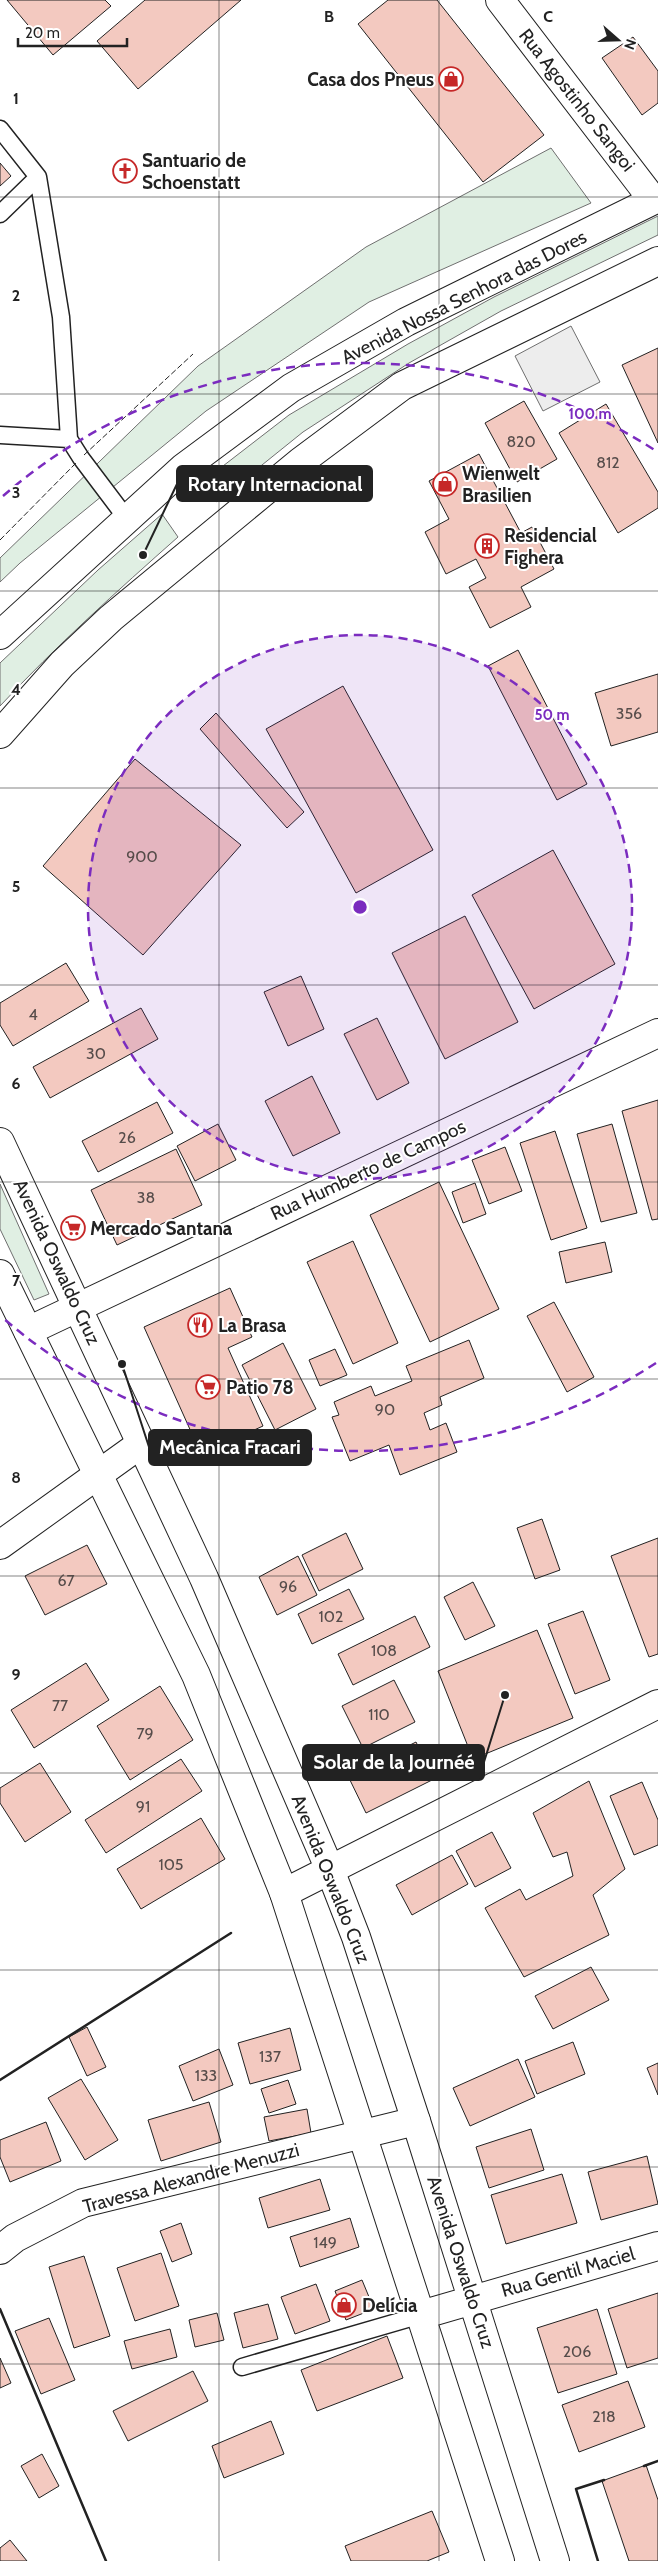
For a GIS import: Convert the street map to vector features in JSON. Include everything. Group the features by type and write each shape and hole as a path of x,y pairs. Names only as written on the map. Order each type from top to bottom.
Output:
{"street":[{"name":"Rua Agostinho Sangoi","path":"500,0 656,199"},
{"name":"Avenida Nossa Senhora das Dores","path":"0,635 183,468 291,388 406,322 656,199"},
{"path":"0,734 62,664 111,618 300,462 402,386 658,261"},
{"name":"Rua Humberto de Campos","path":"28,1331 658,1033"},
{"name":"Avenida Oswaldo Cruz","path":"0,1142 204,1578 330,1870 356,1937 416,2121 555,2561"},
{"path":"0,1274 196,1675 284,1893 500,2561"},
{"path":"0,1545 142,1443"},
{"path":"284,1893 658,1704"},
{"name":"Travessa Alexandre Menuzzi","path":"0,2250 15,2238 83,2203 416,2121"},
{"name":"Rua Gentil Maciel","path":"421,2315 658,2246"}],"lane":[{"path":"0,129 38,177 61,317 69,439 127,519"},
{"path":"0,214 38,177"},
{"path":"0,435 69,439"},
{"path":"242,2366 421,2315"}],"green space":[{"path":"551,148 591,203 369,302 206,411 20,563 0,582 0,558 198,366 366,247"},
{"path":"658,216 658,235 501,311 409,363 303,432 216,502 201,483 289,415 408,344 494,297"},
{"path":"162,514 178,537 65,640 0,706 0,663 98,570"},
{"path":"0,1184 49,1294 34,1300 0,1229"}],"shaded area":[{"path":"571,326 600,382 543,411 515,356"}],"building":[{"path":"7,0 105,0 111,6 53,55"},
{"path":"145,0 241,0 138,89 97,41"},
{"name":"Casa dos Pneus","path":"388,0 437,0 544,135 483,182 358,24"},
{"path":"633,37 658,71 658,103 642,115 602,58"},
{"path":"0,163 11,176 0,186"},
{"path":"658,348 658,443 622,365"},
{"path":"524,401 557,459 517,482 485,423"},
{"path":"606,404 658,492 658,508 618,533 559,433"},
{"name":"Residencial Fighera","path":"479,454 521,533 532,527 554,569 521,587 531,607 490,628 469,587 486,578 476,559 446,574 425,532 449,519 429,481"},
{"path":"518,650 587,784 557,800 488,666"},
{"path":"658,674 658,732 611,746 595,693"},
{"path":"343,686 433,850 356,893 266,729"},
{"path":"216,713 304,812 287,828 200,729"},
{"path":"135,759 241,845 143,955 43,866"},
{"path":"553,850 615,964 534,1009 472,895"},
{"path":"465,916 518,1022 445,1059 392,953"},
{"path":"66,963 89,1001 13,1046 0,1025 0,1003"},
{"path":"301,976 324,1029 288,1046 264,992"},
{"path":"141,1008 158,1039 50,1098 33,1067"},
{"path":"377,1018 409,1083 377,1100 344,1034"},
{"path":"312,1076 340,1133 293,1156 265,1101"},
{"path":"658,1100 658,1219 652,1220 622,1111"},
{"path":"157,1102 173,1133 98,1172 82,1141"},
{"path":"218,1124 236,1160 195,1181 177,1146"},
{"path":"612,1124 637,1213 601,1222 577,1134"},
{"path":"555,1131 587,1228 551,1240 520,1143"},
{"path":"505,1147 522,1191 489,1204 472,1160"},
{"path":"176,1149 202,1205 117,1245 91,1190"},
{"path":"439,1182 499,1309 430,1342 370,1215"},
{"path":"475,1183 486,1214 463,1223 452,1192"},
{"path":"353,1241 398,1343 353,1364 307,1262"},
{"path":"605,1242 612,1272 566,1283 559,1252"},
{"name":"Patio 78","path":"230,1288 252,1337 228,1348 263,1426 201,1454 144,1327"},
{"path":"554,1302 594,1377 567,1392 527,1316"},
{"path":"469,1340 484,1378 440,1397 442,1405 424,1413 430,1430 446,1423 457,1452 400,1475 389,1445 350,1461 332,1417 339,1415 334,1402 371,1386 375,1396 412,1381 406,1366"},
{"path":"283,1343 316,1409 275,1430 242,1365"},
{"path":"335,1349 347,1375 320,1386 309,1360"},
{"path":"542,1519 560,1570 535,1579 517,1528"},
{"path":"346,1533 363,1569 319,1591 302,1555"},
{"path":"658,1538 658,1654 649,1657 611,1556"},
{"path":"87,1545 107,1584 45,1615 25,1576"},
{"path":"298,1556 317,1595 277,1615 259,1577"},
{"path":"473,1582 495,1626 465,1640 444,1597"},
{"path":"349,1589 364,1619 312,1644 298,1614"},
{"path":"583,1611 610,1680 575,1694 548,1624"},
{"path":"415,1616 430,1647 353,1685 338,1654"},
{"path":"537,1630 573,1718 473,1759 438,1671"},
{"path":"86,1663 109,1700 34,1748 11,1710"},
{"path":"394,1680 415,1722 363,1748 342,1706"},
{"path":"160,1686 193,1740 130,1780 97,1726"},
{"path":"416,1742 434,1779 366,1813 348,1776"},
{"path":"181,1759 202,1791 106,1853 85,1820"},
{"path":"40,1763 71,1812 25,1842 0,1803 0,1788"},
{"path":"589,1781 625,1869 593,1895 609,1935 524,1977 485,1908 520,1889 526,1900 573,1876 567,1852 553,1857 533,1813"},
{"path":"642,1782 658,1820 658,1845 634,1855 610,1796"},
{"path":"201,1818 225,1859 141,1909 117,1869"},
{"path":"492,1832 511,1868 475,1887 456,1851"},
{"path":"452,1855 468,1884 412,1915 396,1885"},
{"path":"591,1967 609,2000 553,2029 535,1996"},
{"path":"87,2027 106,2067 87,2076 69,2037"},
{"path":"290,2028 301,2070 250,2084 238,2043"},
{"path":"573,2042 585,2074 537,2094 525,2061"},
{"path":"219,2049 233,2085 193,2101 179,2066"},
{"path":"518,2059 535,2097 470,2126 453,2088"},
{"path":"658,2063 658,2095 647,2068"},
{"path":"81,2079 118,2140 85,2160 48,2098"},
{"path":"288,2080 296,2104 269,2113 261,2089"},
{"path":"209,2102 221,2142 161,2161 148,2120"},
{"path":"307,2109 311,2133 269,2141 264,2117"},
{"path":"46,2122 61,2161 10,2182 0,2157 0,2140"},
{"path":"531,2129 544,2170 489,2188 476,2147"},
{"path":"647,2156 658,2204 601,2220 588,2172"},
{"path":"562,2174 577,2223 506,2244 491,2195"},
{"path":"320,2179 330,2210 268,2228 259,2198"},
{"path":"350,2218 359,2247 300,2267 290,2237"},
{"path":"181,2223 192,2254 172,2262 160,2231"},
{"path":"161,2253 179,2306 135,2321 117,2268"},
{"path":"84,2256 110,2336 74,2348 49,2267"},
{"path":"362,2280 374,2309 346,2320 335,2291"},
{"path":"316,2284 330,2321 295,2334 281,2297"},
{"path":"658,2293 658,2358 627,2368 608,2309"},
{"path":"268,2304 278,2339 243,2348 234,2313"},
{"path":"597,2309 617,2374 558,2393 537,2328"},
{"path":"217,2313 224,2340 195,2347 189,2320"},
{"path":"49,2318 75,2380 41,2394 15,2331"},
{"path":"170,2329 177,2357 132,2369 124,2341"},
{"path":"387,2336 403,2378 317,2411 301,2370"},
{"path":"0,2358 11,2383 0,2388"},
{"path":"193,2371 208,2401 128,2441 113,2411"},
{"path":"628,2381 645,2427 579,2452 562,2405"},
{"path":"271,2421 284,2454 224,2478 212,2446"},
{"path":"42,2454 59,2486 39,2498 21,2466"},
{"path":"646,2465 658,2500 658,2561 629,2561 602,2481"},
{"path":"432,2511 449,2552 427,2561 351,2561 345,2546"},
{"path":"10,2540 27,2561 0,2561 0,2548"}],"fence":[{"path":"84,455 193,354"},
{"path":"0,540 77,462"}],"wall":[{"path":"0,2080 231,1933"},
{"path":"0,2309 106,2561"},
{"path":"644,2466 658,2461"},
{"path":"598,2561 576,2489 604,2480"}],"place":[{"name":"Casa dos Pneus","path":"451,79"},
{"name":"Santuario de Schoenstatt","path":"125,171"},
{"name":"Wienwelt Brasilien","path":"445,484"},
{"name":"Residencial Fighera","path":"487,546"},
{"name":"Rotary Internacional","path":"143,555"},
{"name":"Mercado Santana","path":"73,1228"},
{"name":"La Brasa","path":"200,1325"},
{"name":"Mecânica Fracari","path":"122,1364"},
{"name":"Patio 78","path":"208,1387"},
{"name":"Solar de la Journéé","path":"505,1695"},
{"name":"Delícia","path":"344,2305"}]}
